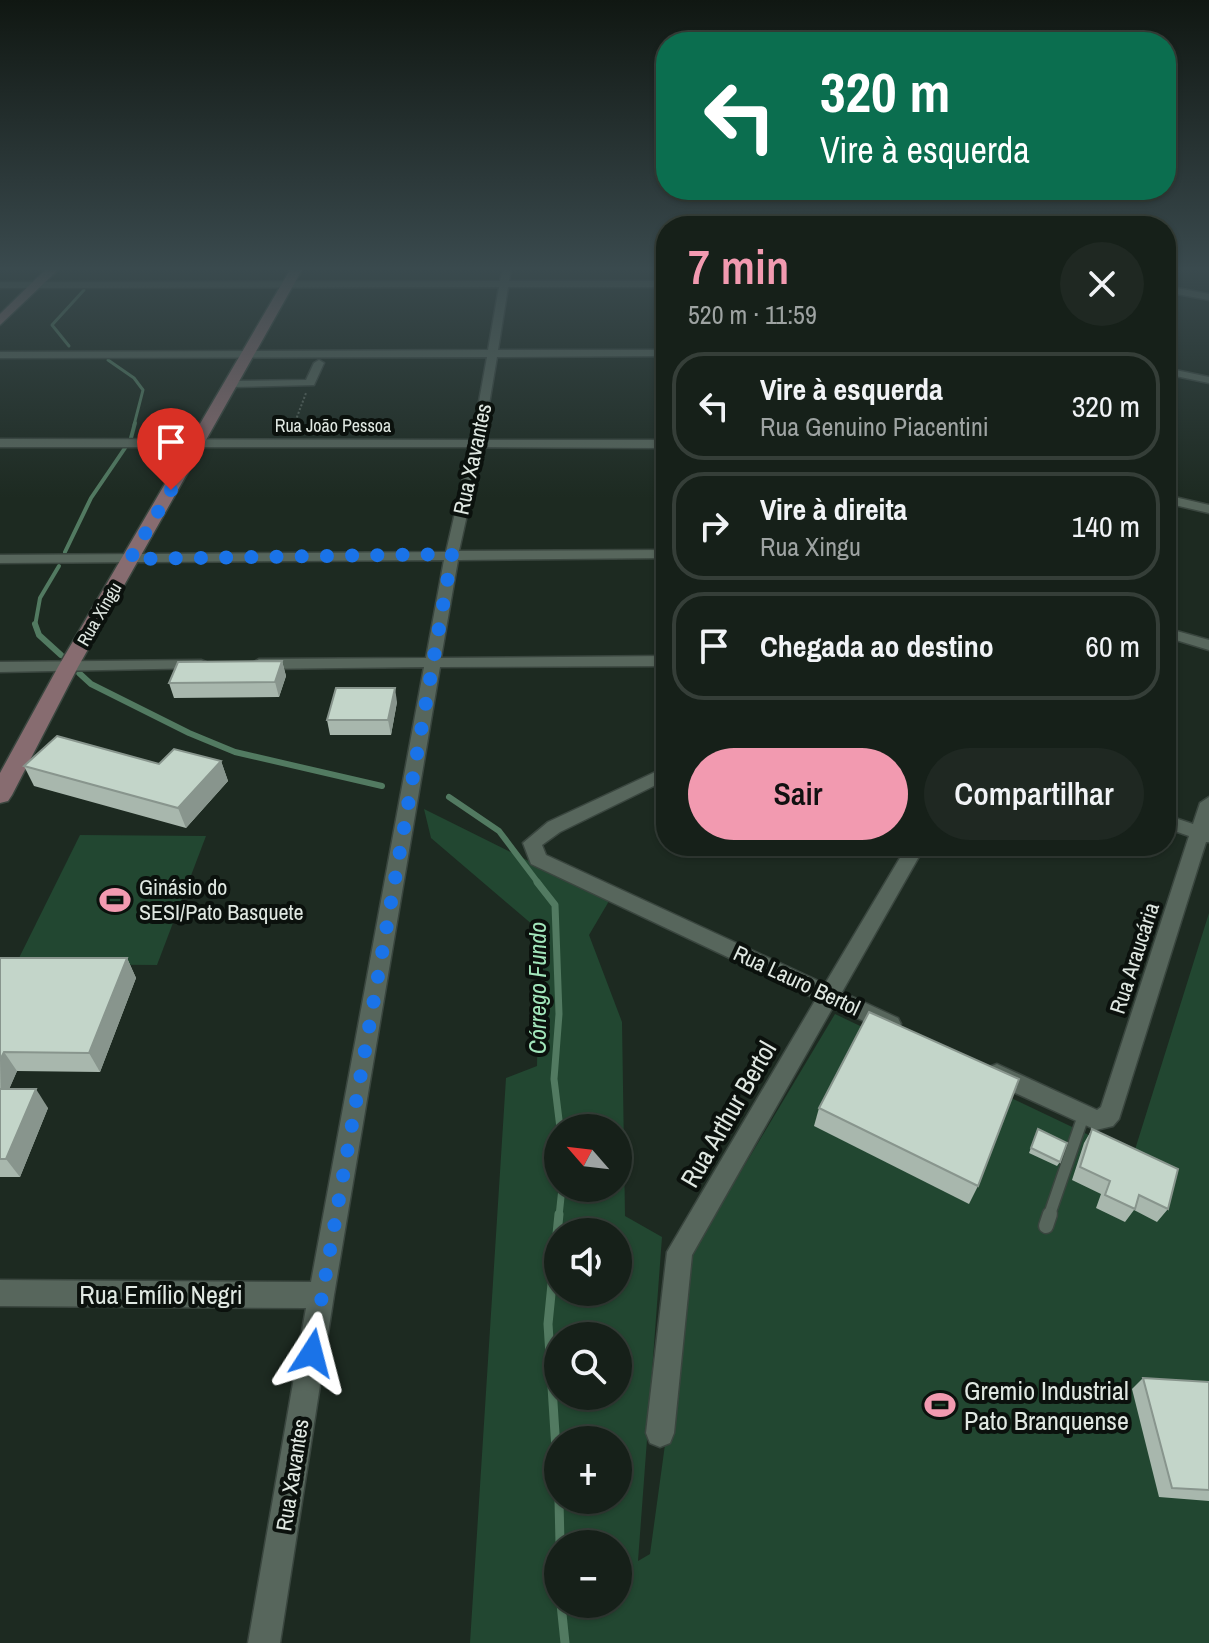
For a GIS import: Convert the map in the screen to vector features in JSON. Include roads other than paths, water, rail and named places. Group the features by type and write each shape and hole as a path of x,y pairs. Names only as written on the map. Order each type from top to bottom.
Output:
{"street":[{"name":"Rua Xingu","path":"0,795 68,667 255,345"},
{"name":"Rua Xavantes","path":"264,1643 321,1295 452,554 495,345"},
{"path":"0,355 656,353"},
{"path":"233,384 310,383 319,363"},
{"path":"1176,373 1209,380"},
{"name":"Rua João Pessoa","path":"0,443 656,444"},
{"path":"1176,501 1209,509"},
{"path":"0,559 656,554"},
{"path":"1176,635 1209,645"},
{"path":"243,664 656,661"},
{"path":"0,667 211,665"},
{"name":"Rua Lauro Bertol","path":"656,778 554,827 532,843 538,859 914,1035"},
{"name":"Rua Araucária","path":"1090,1117 1105,1119 1111,1112 1204,835 1209,803"},
{"path":"1176,825 1204,835"},
{"name":"Rua Arthur Bertol","path":"660,1433 680,1252 910,856"},
{"path":"971,1062 1090,1117"},
{"name":"Rua Emílio Negri","path":"0,1293 321,1295"}],"lane":[{"path":"1046,1226 1090,1117"}],"waterway":[{"name":"Córrego Fundo","path":"108,360 134,378 143,390 134,425"},
{"name":"Córrego Fundo","path":"131,438 135,423"},
{"name":"Córrego Fundo","path":"65,552 91,498 125,448"},
{"name":"Córrego Fundo","path":"35,625 40,598 59,566"},
{"name":"Córrego Fundo","path":"35,625 39,635 61,655"},
{"name":"Córrego Fundo","path":"79,673 91,684 189,733 235,752 382,786"},
{"name":"Córrego Fundo","path":"449,797 499,831 539,884"},
{"name":"Córrego Fundo","path":"537,882 555,905 559,1014 554,1079 558,1114"},
{"name":"Córrego Fundo","path":"559,1216 560,1202"},
{"name":"Córrego Fundo","path":"554,1426 548,1324 559,1214"},
{"name":"Córrego Fundo","path":"559,1514 560,1530"},
{"name":"Córrego Fundo","path":"562,1618 565,1643"}],"place":[{"name":"Ginásio do SESI/Pato Basquete","path":"115,900"},
{"name":"Gremio Industrial Pato Branquense","path":"940,1405"}]}
